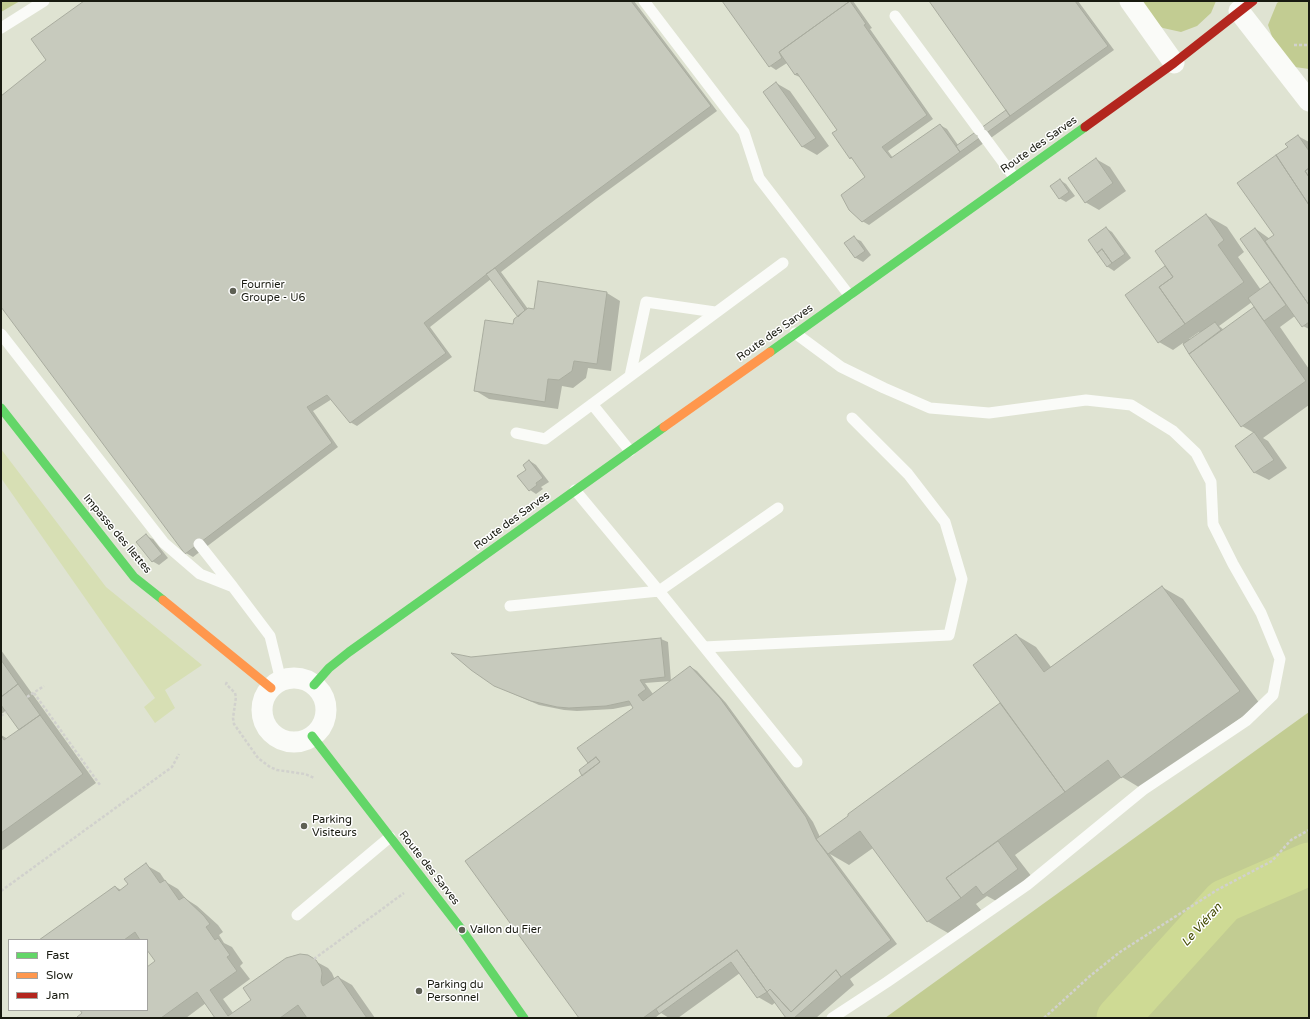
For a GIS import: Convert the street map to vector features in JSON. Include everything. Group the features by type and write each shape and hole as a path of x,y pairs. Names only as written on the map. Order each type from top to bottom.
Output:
{"street":[{"path":"1130,1 1174,63"},
{"name":"Route des Sarves","path":"314,685 329,668 349,652 1174,63 1246,6"},
{"path":"1246,6 1309,101"},
{"name":"Impasse des Ilettes","path":"1,408 134,577 239,661 276,684"},
{"path":"295,678 314,685 323,697 326,711 322,726 312,736 302,741 286,741 273,734 265,723 262,709 266,695 276,684 295,678"},
{"name":"Route des Sarves","path":"312,736 462,930 524,1018"}],"lane":[{"path":"1,28 44,1"},
{"path":"644,1 744,132 759,178 849,295"},
{"path":"895,16 1014,177"},
{"path":"516,433 545,439 783,263"},
{"path":"630,376 646,302 716,312"},
{"path":"795,333 841,367 930,408 989,413 1086,400 1131,405 1173,431 1196,453 1211,482 1213,524 1233,564 1261,613 1280,658 1273,695 1246,721 1143,790 1027,885 887,982 832,1018"},
{"path":"1,334 164,543 200,574 233,586"},
{"path":"592,404 630,451"},
{"path":"704,647 949,635 962,579 945,522 908,474 852,418"},
{"path":"575,490 659,591 797,762"},
{"path":"510,606 659,591 778,508"},
{"path":"199,544 233,586 270,636 276,684"},
{"path":"296,915 390,837"}],"path":[{"path":"239,661 231,672 226,684 235,693 234,724 245,741 258,758 270,767 276,770 304,774 318,781"},
{"path":"27,697 44,686"},
{"path":"34,693 100,785"},
{"path":"1,716 6,712"},
{"path":"1,891 172,767 179,754"},
{"path":"1044,1018 1090,976 1120,952 1217,890 1272,861 1291,840 1309,830"},
{"path":"314,959 422,879"}],"green space":[{"path":"1,1 20,1 1,12"},
{"path":"1137,1 1216,1 1211,13 1197,26 1181,32 1163,28 1152,22"},
{"path":"1280,1 1309,1 1309,69 1295,67 1277,51 1268,25 1277,3"},
{"path":"1,449 106,587 202,665 165,690 175,708 155,723 144,707 155,698 1,478"},
{"path":"1309,712 1309,1018 885,1018"}],"building":[{"name":"Fournier Groupe - U6","path":"84,1 631,1 711,106 542,231 424,323 446,353 350,423 327,395 307,407 332,443 185,554 1,307 1,96 46,60 31,39"},
{"path":"722,1 850,1 779,52 782,58 769,67"},
{"path":"850,1 866,24 864,25 927,115 882,147 891,158 940,124 960,152 862,222 849,210 841,195 865,177 851,157 850,159 832,133 837,130 797,73 795,75 779,52"},
{"path":"929,1 1075,1 1108,46 1010,116"},
{"path":"776,82 816,138 802,147 763,92"},
{"path":"1006,110 1010,116 960,152 956,146"},
{"path":"1298,135 1309,151 1309,168 1305,171 1309,177 1309,205 1276,155 1288,147 1285,144"},
{"path":"1276,155 1309,205 1309,305 1265,241 1274,235 1237,183"},
{"path":"1096,158 1113,183 1085,203 1068,178"},
{"path":"1309,168 1309,177 1305,171"},
{"path":"1060,179 1069,192 1059,199 1050,186"},
{"path":"1206,214 1224,240 1218,245 1244,282 1185,324 1159,287 1173,277 1155,251"},
{"path":"1106,227 1125,254 1112,263 1102,249 1097,253 1088,240"},
{"path":"1255,228 1309,305 1309,322 1302,327 1240,239"},
{"path":"854,236 865,251 855,258 844,243"},
{"path":"1102,249 1112,263 1107,267 1097,253"},
{"path":"1165,266 1173,277 1159,287 1185,324 1158,343 1125,295"},
{"path":"495,268 525,310 518,317 486,274"},
{"path":"538,281 607,292 597,364 574,361 572,371 559,380 548,379 545,402 474,391 485,320 513,324 514,319 528,308 534,309"},
{"path":"1270,282 1286,305 1264,321 1248,298"},
{"path":"1254,307 1306,381 1241,427 1189,354"},
{"path":"1215,322 1221,330 1189,354 1183,344"},
{"path":"1254,432 1274,460 1254,473 1235,446"},
{"path":"529,460 543,478 529,491 517,476 526,470 523,465"},
{"path":"146,534 162,554 152,562 136,542"},
{"path":"1162,586 1240,691 1121,778 1108,760 1065,792 973,665 1016,634 1044,672"},
{"path":"661,638 665,677 640,680 646,689 638,695 643,701 690,666 720,698 806,817 816,839 891,940 841,977 836,970 791,1012 770,989 767,992 737,950 643,1018 579,1018 465,861 600,762 596,757 588,763 577,748 633,708 629,701 606,706 569,708 531,701 494,686 471,670 451,653 471,657"},
{"path":"1,660 18,684 1,697"},
{"path":"18,684 40,715 19,730 1,705 1,697"},
{"path":"1000,703 1065,792 946,878 961,898 927,922 860,831 828,854 816,839"},
{"path":"40,715 83,774 1,833 1,735 4,740"},
{"path":"596,757 600,762 582,776 579,770"},
{"path":"998,841 1018,869 983,895 976,886 961,898 946,878"},
{"path":"146,863 160,883 165,880 179,900 184,897 204,916 210,924 206,927 215,940 218,938 230,955 227,957 237,971 210,990 228,1016 251,1000 243,988 286,958 300,954 308,955 316,960 321,968 321,982 323,986 338,976 367,1018 307,1018 298,1005 280,1018 215,1018 197,992 161,1018 78,1018 77,1017 82,1013 81,1011 148,1011 148,966 155,961 148,951 148,939 139,939 135,932 125,939 40,939 115,886 119,891 128,884 124,879"},
{"path":"737,950 767,992 757,998 731,962 659,1014 656,1009"},
{"path":"836,970 841,977 794,1018 786,1018 767,992 770,989 791,1012"}],"waterway":[{"name":"Le Viéran","path":"1118,1018 1224,901 1309,864"}],"traffic: fast":[{"path":"770,352 1085,127"},
{"path":"1,408 134,577 163,600"},
{"path":"314,685 329,668 349,652 664,427"},
{"path":"312,736 462,930 524,1018"}],"traffic: slow":[{"path":"664,427 770,352"},
{"path":"163,600 271,688"}],"traffic: jam":[{"path":"1085,127 1174,63 1253,1"}],"place":[{"name":"Fournier Groupe - U6","path":"233,291"},
{"name":"Parking Visiteurs","path":"304,826"},
{"name":"Vallon du Fier","path":"462,930"},
{"name":"Parking du Personnel","path":"419,991"}]}
